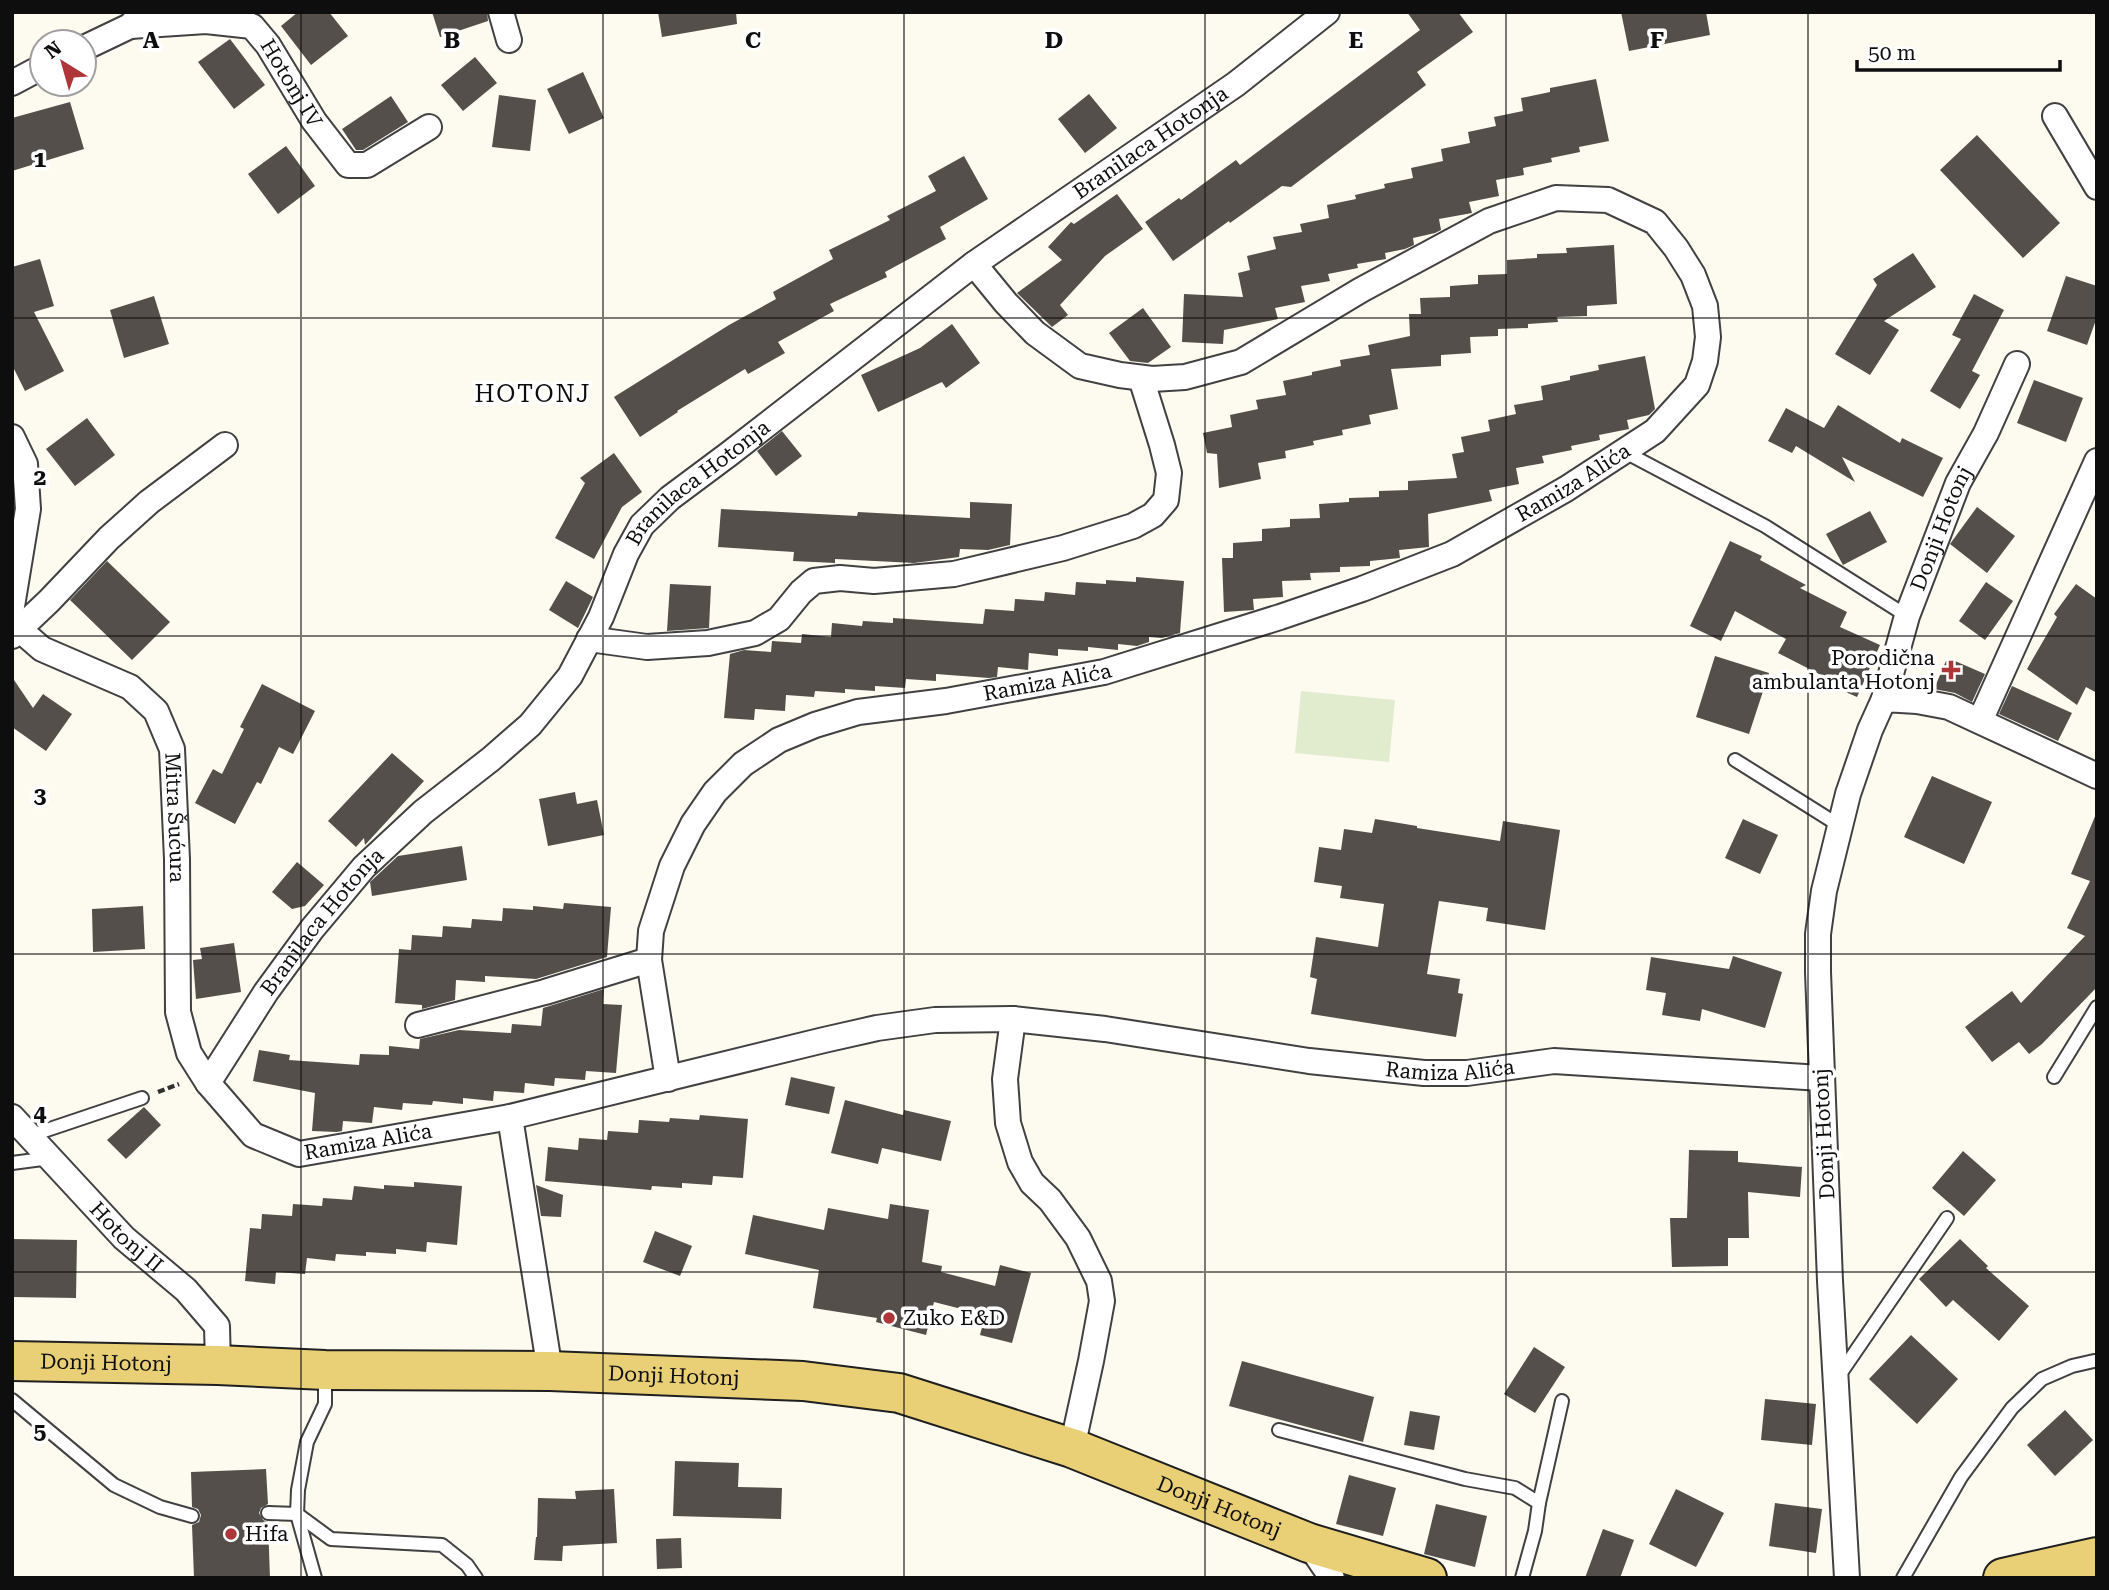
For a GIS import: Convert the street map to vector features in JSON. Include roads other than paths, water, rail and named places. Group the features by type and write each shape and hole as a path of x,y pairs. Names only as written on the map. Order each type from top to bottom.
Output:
{"main road":[{"name":"Donji Hotonj","path":"12,1361 325,1370 550,1371 803,1381 899,1393 1072,1448 1308,1543 1427,1578"},
{"path":"2003,1578 2097,1557"}],"street":[{"path":"501,12 509,40"},
{"name":"Branilaca Hotonja","path":"205,1078 312,929 364,867 424,812 530,725 570,676 601,617 631,544 642,525 670,498 974,264 1236,84 1326,12"},
{"name":"Hotonj IV","path":"98,40 136,19 205,21 252,26 268,45 314,121 348,165 367,165 429,127"},
{"path":"12,83 28,74"},
{"path":"2055,116 2097,187"},
{"name":"Ramiza Alića","path":"668,1079 649,960 651,931 672,866 693,824 715,792 743,764 779,740 815,725 858,712 946,701 1104,672 1350,593 1452,554 1566,489 1654,431 1697,385 1705,361 1708,337 1705,306 1693,275 1676,248 1655,222 1608,200 1556,198 1489,221 1361,290 1241,362 1185,377 1141,378 1080,366 1035,333 974,264"},
{"name":"Donji Hotonj","path":"1847,1578 1821,1078 1818,934 1824,891 1848,794 1870,730 1884,699 1907,616 1958,483 1986,433 2017,364"},
{"path":"589,639 647,647 708,643 755,633 779,619 801,592 814,581 840,578 874,581 954,574 1063,548 1133,526 1153,515 1166,500 1168,473 1141,378"},
{"path":"12,437 24,464 28,509 14,621"},
{"path":"14,621 49,601 108,538 149,502 225,444"},
{"path":"1980,721 2097,461"},
{"name":"Mitra Šućura","path":"14,621 42,649 130,687 156,710 172,749 177,859 177,1012 189,1054 205,1078"},
{"path":"1884,699 1949,707 2097,776"},
{"path":"418,1025 545,992 649,960"},
{"path":"1013,1019 1005,1079 1008,1124 1020,1162 1032,1183 1050,1200 1078,1238 1099,1281 1102,1301 1072,1448"},
{"name":"Ramiza Alića","path":"205,1078 253,1135 299,1154 510,1117 877,1028 935,1020 1013,1019 1105,1029 1309,1061 1424,1073 1467,1073 1554,1061 1821,1078"},
{"name":"Hotonj II","path":"12,1117 124,1238 186,1290 217,1326 218,1365"},
{"path":"510,1117 550,1371"},
{"name":"Donji Hotonj","path":"1308,1543 1332,1578"}],"lane":[{"path":"1623,451 1765,526 1907,616"},
{"path":"1735,760 1840,826"},
{"path":"2054,1077 2097,1007"},
{"path":"29,1136 142,1098"},
{"path":"12,1163 51,1158"},
{"path":"1836,1380 1947,1218"},
{"path":"1903,1578 1961,1477 2012,1408 2042,1379 2072,1366 2094,1361"},
{"path":"315,1578 297,1514 298,1489 307,1441 325,1404 325,1370"},
{"path":"12,1400 114,1485 160,1507 192,1516"},
{"path":"1522,1578 1535,1531 1562,1401"},
{"path":"1279,1430 1465,1479 1515,1488 1539,1503"},
{"path":"268,1513 297,1514 331,1539 442,1545 467,1565 476,1578"}],"place":[{"name":"Porodična ambulanta Hotonj","path":"1951,670"},
{"name":"Zuko E&D","path":"889,1318"},
{"name":"Hifa","path":"231,1534"}],"district":[{"name":"HOTONJ","path":"533,394"}]}
